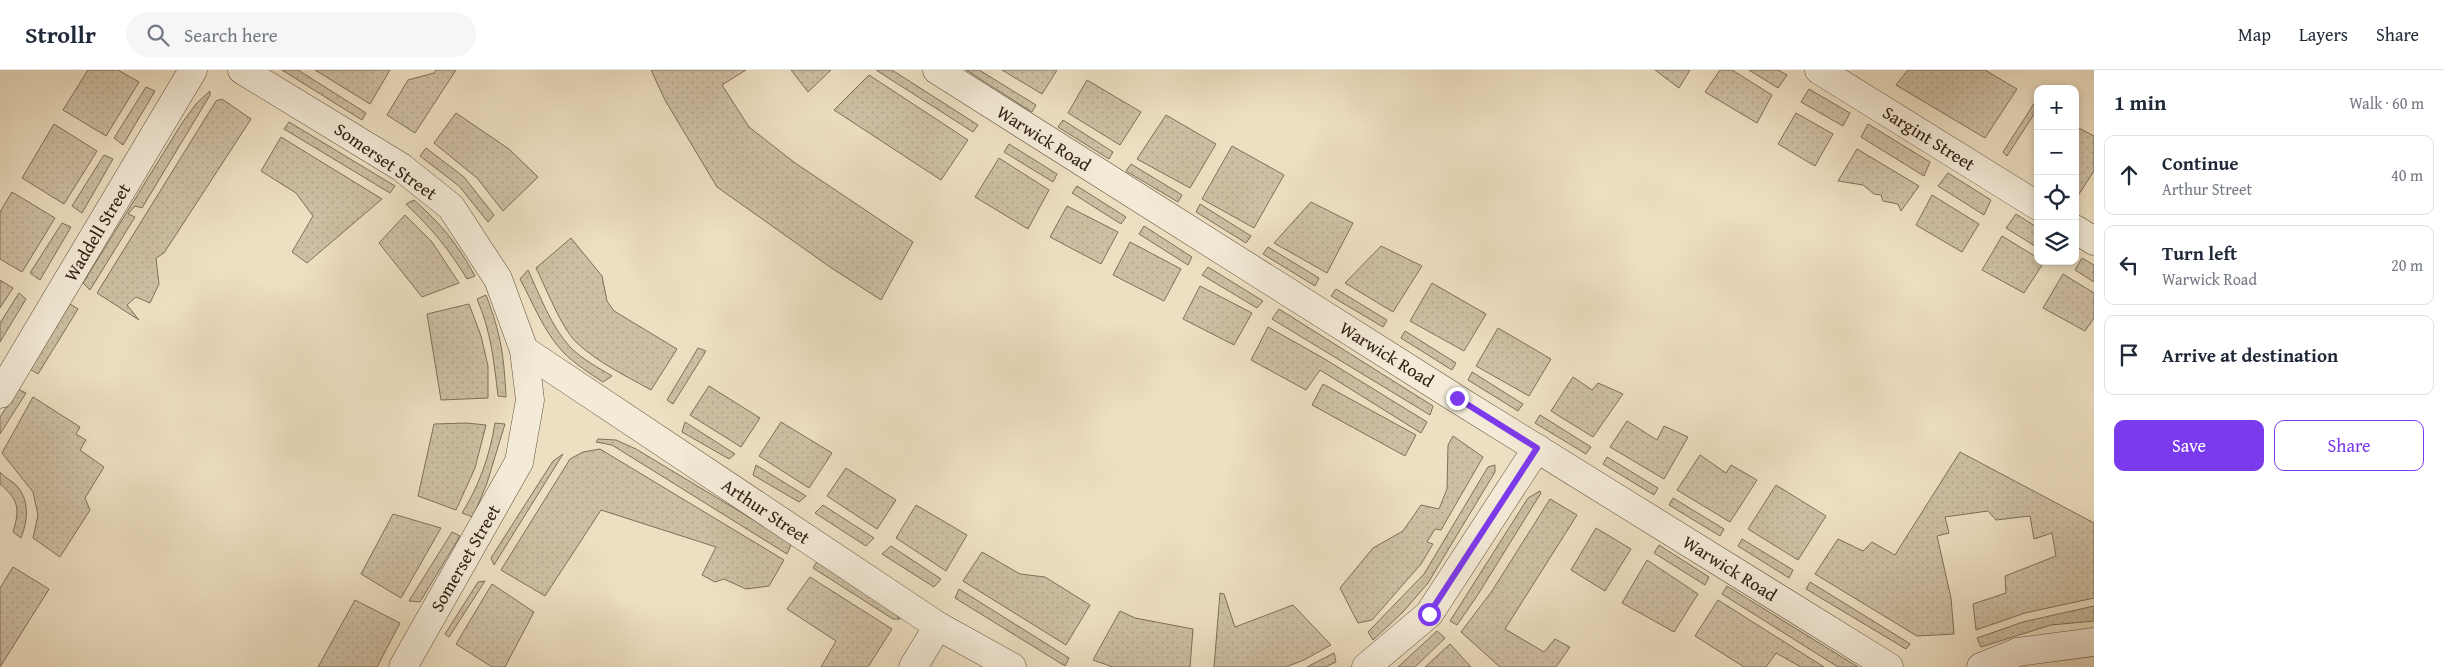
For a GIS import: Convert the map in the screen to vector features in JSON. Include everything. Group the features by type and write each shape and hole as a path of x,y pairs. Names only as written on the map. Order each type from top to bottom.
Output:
{"street":[{"name":"Waddell Street","path":"0,394 194,70"},
{"name":"Somerset Street","path":"242,70 401,167 450,207 498,279 524,350 530,400 519,462 403,667"},
{"name":"Warwick Road","path":"937,70 1889,667"},
{"name":"Sargint Street","path":"1819,70 2034,204"},
{"path":"2079,232 2094,241"},
{"name":"Arthur Street","path":"524,350 938,626 1012,667"},
{"path":"1366,667 1429,614 1537,448"},
{"path":"913,667 938,626"},
{"path":"1981,667 2018,652 2094,642"}],"shaded area":[{"path":"88,70 118,70 139,82 106,136 63,110"},
{"path":"282,70 298,70 366,113 362,120"},
{"path":"315,70 390,70 370,104"},
{"path":"436,70 456,70 415,133 387,115 408,80 434,73"},
{"path":"651,70 746,70 722,85 749,127 795,163 913,242 881,300 830,267 717,187 665,100"},
{"path":"791,70 831,70 808,92"},
{"path":"876,70 892,70 978,125 973,132"},
{"path":"966,70 979,70 1036,105 1032,112"},
{"path":"1002,70 1057,70 1042,94"},
{"path":"1655,70 1690,70 1679,88"},
{"path":"1720,70 1732,70 1772,95 1757,123 1705,92"},
{"path":"1749,70 1778,70 1787,75 1778,88"},
{"path":"1908,70 1985,70 2017,89 1985,138 1896,85"},
{"path":"869,75 968,140 941,180 834,110"},
{"path":"1087,80 1141,112 1120,145 1068,113"},
{"path":"146,87 155,91 123,145 114,138"},
{"path":"1809,89 1850,113 1843,126 1801,102"},
{"path":"210,91 210,95 142,208 135,206 128,214 135,217 90,290 83,283 182,123 196,104"},
{"path":"222,99 251,119 164,253 156,258 159,284 150,303 136,297 127,305 139,320 97,293 216,101"},
{"path":"2034,104 2034,114 2007,156 2003,152"},
{"path":"456,113 509,149 538,177 503,211 477,178 434,143"},
{"path":"1796,113 1833,134 1815,166 1778,144"},
{"path":"1166,115 1216,144 1190,188 1137,159"},
{"path":"1063,120 1113,152 1109,159 1058,127"},
{"path":"289,122 395,186 390,193 284,129"},
{"path":"54,124 97,151 64,204 22,178"},
{"path":"1868,124 1930,162 1924,176 1861,137"},
{"path":"2079,128 2094,136 2094,171 2079,194"},
{"path":"281,137 382,199 307,263 292,252 313,216 296,193 261,171"},
{"path":"1009,144 1057,174 1053,182 1004,152"},
{"path":"1232,146 1284,175 1254,228 1202,199"},
{"path":"426,148 464,177 494,215 488,222 459,186 420,156"},
{"path":"1857,149 1919,186 1901,211 1898,204 1883,201 1881,195 1874,194 1863,185 1838,181"},
{"path":"104,155 113,159 82,213 72,206"},
{"path":"999,158 1049,190 1028,229 975,197"},
{"path":"1131,164 1182,195 1178,202 1126,171"},
{"path":"1948,173 1991,200 1984,215 1938,186"},
{"path":"1077,186 1126,217 1121,224 1072,193"},
{"path":"12,192 55,218 22,272 0,259 0,212"},
{"path":"1932,195 1979,224 1962,252 1916,225"},
{"path":"414,200 448,235 475,276 467,279 440,240 406,204"},
{"path":"1311,202 1353,223 1327,273 1274,243"},
{"path":"1200,204 1251,236 1246,243 1196,212"},
{"path":"1067,206 1118,232 1101,264 1050,237"},
{"path":"2016,214 2034,225 2034,246 2006,228"},
{"path":"405,215 432,242 459,283 422,297 379,243"},
{"path":"62,223 71,227 40,280 30,273"},
{"path":"1144,226 1192,257 1188,265 1139,234"},
{"path":"2002,236 2034,256 2034,265 2042,265 2024,293 1982,270"},
{"path":"571,238 602,276 607,301 614,311 677,349 651,390 612,368 584,349 570,335 559,317 536,268"},
{"path":"1130,242 1181,269 1164,301 1113,275"},
{"path":"1381,246 1422,266 1393,312 1345,283"},
{"path":"1268,247 1319,278 1315,286 1263,254"},
{"path":"2082,258 2094,265 2094,282 2075,270"},
{"path":"1208,267 1263,301 1257,308 1202,275"},
{"path":"528,270 546,310 563,339 590,363 612,376 603,382 572,360 556,344 544,326 520,279"},
{"path":"2063,274 2094,293 2094,318 2085,331 2043,308"},
{"path":"0,280 13,288 0,308"},
{"path":"1432,283 1486,314 1464,351 1410,321"},
{"path":"1200,286 1252,313 1234,345 1183,319"},
{"path":"1336,289 1387,320 1383,327 1331,296"},
{"path":"19,293 26,299 0,342 0,323"},
{"path":"486,295 501,345 506,397 498,396 489,335 477,299"},
{"path":"70,304 78,309 38,374 30,369"},
{"path":"469,304 481,336 488,366 488,398 441,400 427,314"},
{"path":"1279,309 1433,406 1430,415 1272,319"},
{"path":"1268,327 1323,358 1427,422 1421,433 1320,370 1306,390 1251,360"},
{"path":"1498,328 1551,359 1529,396 1476,366"},
{"path":"1405,331 1456,363 1452,370 1401,338"},
{"path":"698,348 706,351 673,404 667,400"},
{"path":"1472,372 1523,404 1518,411 1468,380"},
{"path":"1573,377 1592,390 1598,383 1623,394 1593,437 1551,411"},
{"path":"1323,384 1416,435 1405,456 1312,405"},
{"path":"709,386 760,418 741,447 690,415"},
{"path":"18,389 26,393 0,434 0,417"},
{"path":"33,397 80,427 76,434 86,440 80,450 104,467 85,498 90,510 60,557 33,538 38,515 33,492 2,453"},
{"path":"1540,415 1591,447 1586,454 1535,423"},
{"path":"1627,421 1657,440 1664,426 1688,437 1664,479 1610,447"},
{"path":"685,422 735,454 729,459 682,432"},
{"path":"781,422 832,453 809,488 759,456"},
{"path":"466,423 486,425 475,468 456,510 418,496 434,424"},
{"path":"495,423 505,424 487,483 473,517 462,513 474,492 483,470"},
{"path":"1453,436 1483,457 1441,530 1435,529 1427,542 1433,544 1421,564 1372,620 1358,623 1340,588 1373,548 1403,531 1421,505 1439,509 1447,489 1448,445"},
{"path":"598,439 616,440 636,449 792,543 787,554 612,445 596,442"},
{"path":"600,449 784,560 769,586 746,589 724,579 715,582 702,575 716,547 601,510 545,596 501,570 570,459 583,452"},
{"path":"1960,452 2094,523 2094,598 2025,613 1976,630 1973,604 2006,593 2005,576 2056,556 2052,533 2034,539 2030,516 1996,520 1988,511 1945,517 1949,533 1937,536 1951,598 1954,634 1917,636 1815,574 1838,539 1863,551 1872,542 1895,555"},
{"path":"563,454 494,565 491,558 553,461"},
{"path":"1700,455 1726,473 1731,465 1757,480 1730,522 1677,490"},
{"path":"1607,457 1658,488 1654,495 1603,464"},
{"path":"756,465 806,496 799,502 753,475"},
{"path":"1495,465 1495,472 1428,583 1403,612 1373,640 1368,632 1424,574 1488,467"},
{"path":"846,468 896,500 877,529 827,496"},
{"path":"0,472 16,485 24,497 26,517 21,538 13,532 17,517 16,505 11,495 0,484"},
{"path":"1776,485 1826,516 1798,560 1748,529"},
{"path":"1540,491 1541,493 1457,625 1450,621 1528,498"},
{"path":"1673,498 1724,529 1720,536 1669,505"},
{"path":"1550,499 1577,515 1505,629 1544,652 1555,639 1570,647 1556,667 1500,667 1461,632 1492,591"},
{"path":"823,505 874,538 866,546 815,513"},
{"path":"916,505 967,535 946,571 896,538"},
{"path":"393,514 441,528 401,598 361,574"},
{"path":"1596,528 1631,549 1605,591 1571,570"},
{"path":"452,532 460,536 420,602 409,601"},
{"path":"1742,539 1793,570 1789,578 1738,546"},
{"path":"1659,545 1709,577 1705,585 1654,553"},
{"path":"891,546 941,579 934,587 882,554"},
{"path":"982,552 1020,574 1045,577 1090,605 1066,645 963,581"},
{"path":"818,560 891,608 900,619 893,619 813,568"},
{"path":"1647,560 1698,594 1674,632 1622,603"},
{"path":"13,567 49,589 0,667 0,588"},
{"path":"810,577 892,629 868,667 821,667 836,641 787,609"},
{"path":"485,581 449,637 445,634 478,582"},
{"path":"1810,582 1910,644 1906,649 1806,589"},
{"path":"492,584 534,612 505,667 492,667 456,644"},
{"path":"1727,586 1858,667 1838,667 1722,594"},
{"path":"959,589 1069,658 1065,666 955,598"},
{"path":"1220,593 1224,594 1235,627 1293,605 1331,645 1304,660 1286,667 1214,667"},
{"path":"355,600 400,623 377,667 318,667"},
{"path":"1718,600 1824,667 1801,667 1776,653 1766,667 1744,667 1695,636"},
{"path":"2094,606 2094,621 2051,625 1981,647 1977,638 2023,622"},
{"path":"1120,611 1135,618 1193,629 1190,667 1113,667 1093,660"},
{"path":"1437,631 1445,638 1415,667 1398,667"},
{"path":"1450,644 1471,667 1425,667"},
{"path":"1334,653 1336,662 1325,667 1307,667"}],"route":[{"path":"1429,614 1537,448 1457,398"}]}
